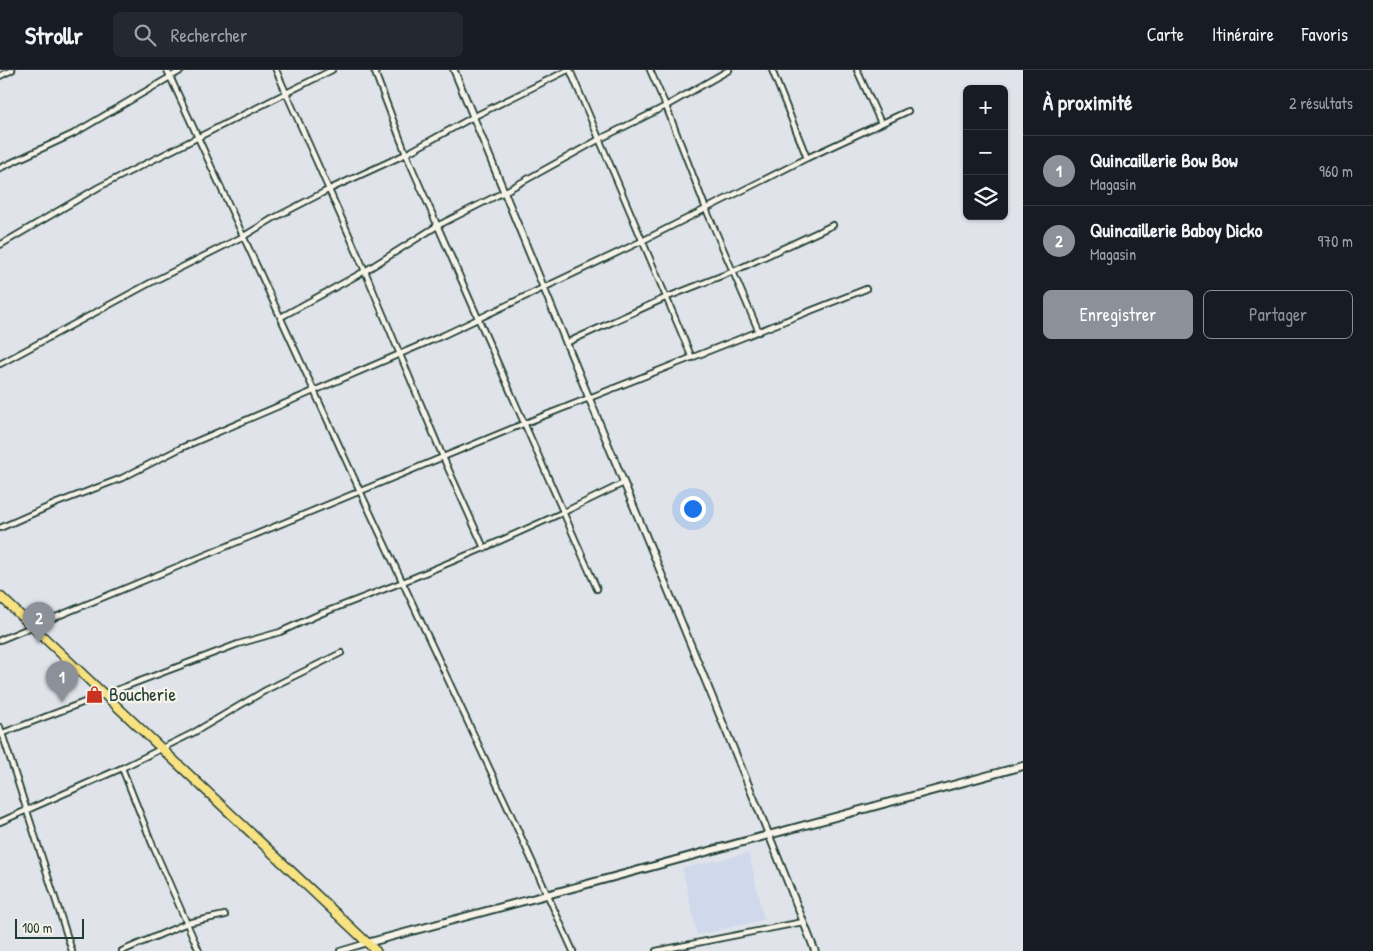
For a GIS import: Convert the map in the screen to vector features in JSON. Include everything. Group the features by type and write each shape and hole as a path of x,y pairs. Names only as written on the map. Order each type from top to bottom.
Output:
{"highway":[{"path":"0,596 376,951"}],"main road":[{"path":"367,943 685,859 1023,766"}],"street":[{"path":"0,76 12,70"},
{"path":"167,70 573,951"},
{"path":"0,168 73,134 182,70"},
{"path":"276,70 366,270 399,354 484,548"},
{"path":"0,245 99,188 332,70"},
{"path":"374,70 406,154 597,589"},
{"path":"454,70 815,951"},
{"path":"0,364 150,283 569,70 692,358"},
{"path":"650,70 706,210 759,332"},
{"path":"281,317 366,270 437,226 666,106 729,70"},
{"path":"772,70 806,158"},
{"path":"858,70 881,123"},
{"path":"0,528 57,503 122,478 181,448 477,319 706,210 806,158 908,111"},
{"path":"566,343 666,298 734,271 833,225"},
{"path":"0,640 589,397 866,289"},
{"path":"1,733 238,644 280,632 484,548 624,483"},
{"path":"0,822 122,768 192,732 266,690 341,653"},
{"path":"0,726 72,951"},
{"path":"122,768 153,846 200,951"},
{"path":"122,951 187,923 225,915"},
{"path":"656,951 803,922"},
{"path":"340,951 367,943"}],"shaded area":[{"path":"749,853 764,920 697,935 682,868"}],"place":[{"name":"Quincaillerie Baboy Dicko","path":"39,643"},
{"name":"Boucherie","path":"95,694"},
{"name":"Quincaillerie Bow Bow","path":"62,702"}]}
